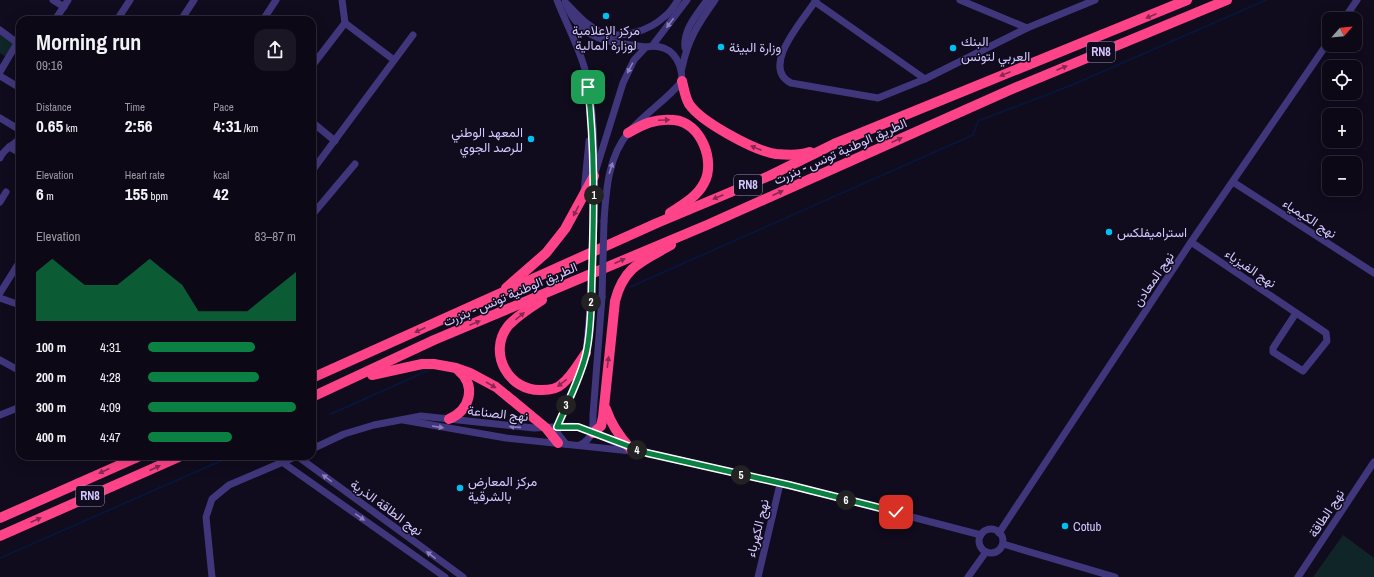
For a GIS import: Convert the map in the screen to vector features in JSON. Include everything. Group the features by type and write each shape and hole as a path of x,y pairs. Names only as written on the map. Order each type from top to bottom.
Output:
{"highway":[{"name":"الطريق الوطنية تونس - بنزرت","path":"316,376 657,223 769,176 834,144 1187,0"},
{"name":"الطريق الوطنية تونس - بنزرت","path":"316,395 434,340 707,225 1000,95 1227,0"},
{"path":"682,81 685,96 699,115 750,145 776,154 804,154 834,144"},
{"path":"628,133 653,121 676,120 687,125 696,133 708,152 708,170 705,183 696,194 657,223"},
{"path":"499,294 546,253 565,229 594,176"},
{"path":"593,433 602,422 615,301 624,277 638,264 707,225"},
{"path":"562,287 530,308 508,326 500,345 500,359 504,369 516,384 526,389 535,391 552,389 562,385 586,353"},
{"path":"344,383 402,367 422,364 434,364 456,368 496,388 546,428 562,444"},
{"path":"449,419 462,411 469,397 468,381 456,368"},
{"path":"604,401 609,420 620,437 630,448"},
{"name":"RN8","path":"0,518 131,460"},
{"name":"RN8","path":"0,536 172,460"}],"street":[{"path":"53,0 64,7"},
{"path":"58,16 68,0"},
{"path":"120,16 130,0"},
{"path":"184,16 194,0"},
{"path":"266,16 276,0"},
{"path":"316,61 345,23 342,0"},
{"path":"562,1 586,23 600,32 614,36 633,33 651,26 666,15 678,0"},
{"path":"594,176 623,83 634,60 649,47 687,0"},
{"path":"685,52 684,38 686,32 707,0"},
{"path":"580,446 586,442 593,433 602,297 604,221 608,179 613,162 628,133 674,92 682,81 682,68 685,52 694,29 715,0"},
{"path":"960,0 1027,28"},
{"path":"924,79 816,1 783,49 779,60 779,68 785,80 791,83 873,98 924,79 1027,28 1095,0"},
{"path":"1349,12 1357,0"},
{"path":"562,1 581,28 598,39 670,52 678,60 682,68"},
{"path":"562,1 583,63 588,87 594,176 591,299 586,353 577,380 557,427 562,444"},
{"path":"345,23 394,60"},
{"path":"0,30 16,42"},
{"path":"316,166 413,35"},
{"path":"0,72 16,48"},
{"name":"نهج المعادن","path":"999,533 1192,242 1322,51"},
{"path":"0,76 16,86"},
{"path":"583,197 591,117"},
{"path":"0,118 16,128"},
{"path":"316,125 335,141"},
{"path":"0,158 4,150 16,141"},
{"path":"9,147 16,151"},
{"path":"316,210 355,164"},
{"name":"نهج الكيمياء","path":"1233,182 1374,273"},
{"path":"0,202 6,192"},
{"name":"نهج الفيزياء","path":"1192,242 1326,333 1328,336 1327,341 1303,371 1273,352 1273,348 1296,313"},
{"path":"0,293 16,267"},
{"path":"0,298 16,304"},
{"path":"0,360 16,369"},
{"path":"0,416 16,409"},
{"name":"نهج الصناعة","path":"316,447 344,434 374,424 421,416 509,426 546,428 578,427 630,448 647,453 780,484 981,535"},
{"name":"نهج الصناعة","path":"400,420 506,438 647,453"},
{"path":"212,577 206,523 208,507 212,499 229,485 287,460"},
{"name":"نهج الطاقة الذرية","path":"302,460 447,567 463,577"},
{"name":"نهج الطاقة الذرية","path":"282,462 446,577"},
{"name":"نهج الطاقة","path":"1298,577 1374,462"},
{"name":"نهج الكهرباء","path":"758,577 780,484"},
{"path":"988,530 999,533 1003,540 1003,544 997,552 986,552 980,543 981,535 988,530"},
{"path":"1003,544 1115,577"},
{"path":"968,577 986,552"},
{"path":"446,577 447,567"}],"green space":[{"path":"0,34 14,42 6,57 0,53"},
{"path":"1343,535 1374,558 1374,577 1313,577"}],"waterway":[{"path":"630,287 973,135 978,121 1072,85 1266,0"},
{"path":"331,414 427,371"},
{"path":"0,558 223,460"}],"place":[{"name":"مركز الإعلامية لوزارة المالية","path":"606,16"},
{"name":"وزارة البيئة","path":"721,47"},
{"name":"البنك العربي لتونس","path":"953,48"},
{"name":"المعهد الوطني للرصد الجوي","path":"531,139"},
{"name":"استراميفلكس","path":"1109,232"},
{"name":"مركز المعارض بالشرقية","path":"460,488"},
{"name":"Cotub","path":"1065,526"}],"route":[{"path":"588,87 594,176 594,221 588,341 586,353 577,380 557,427 578,427 589,430 619,444 647,453 789,485 896,512"}]}
